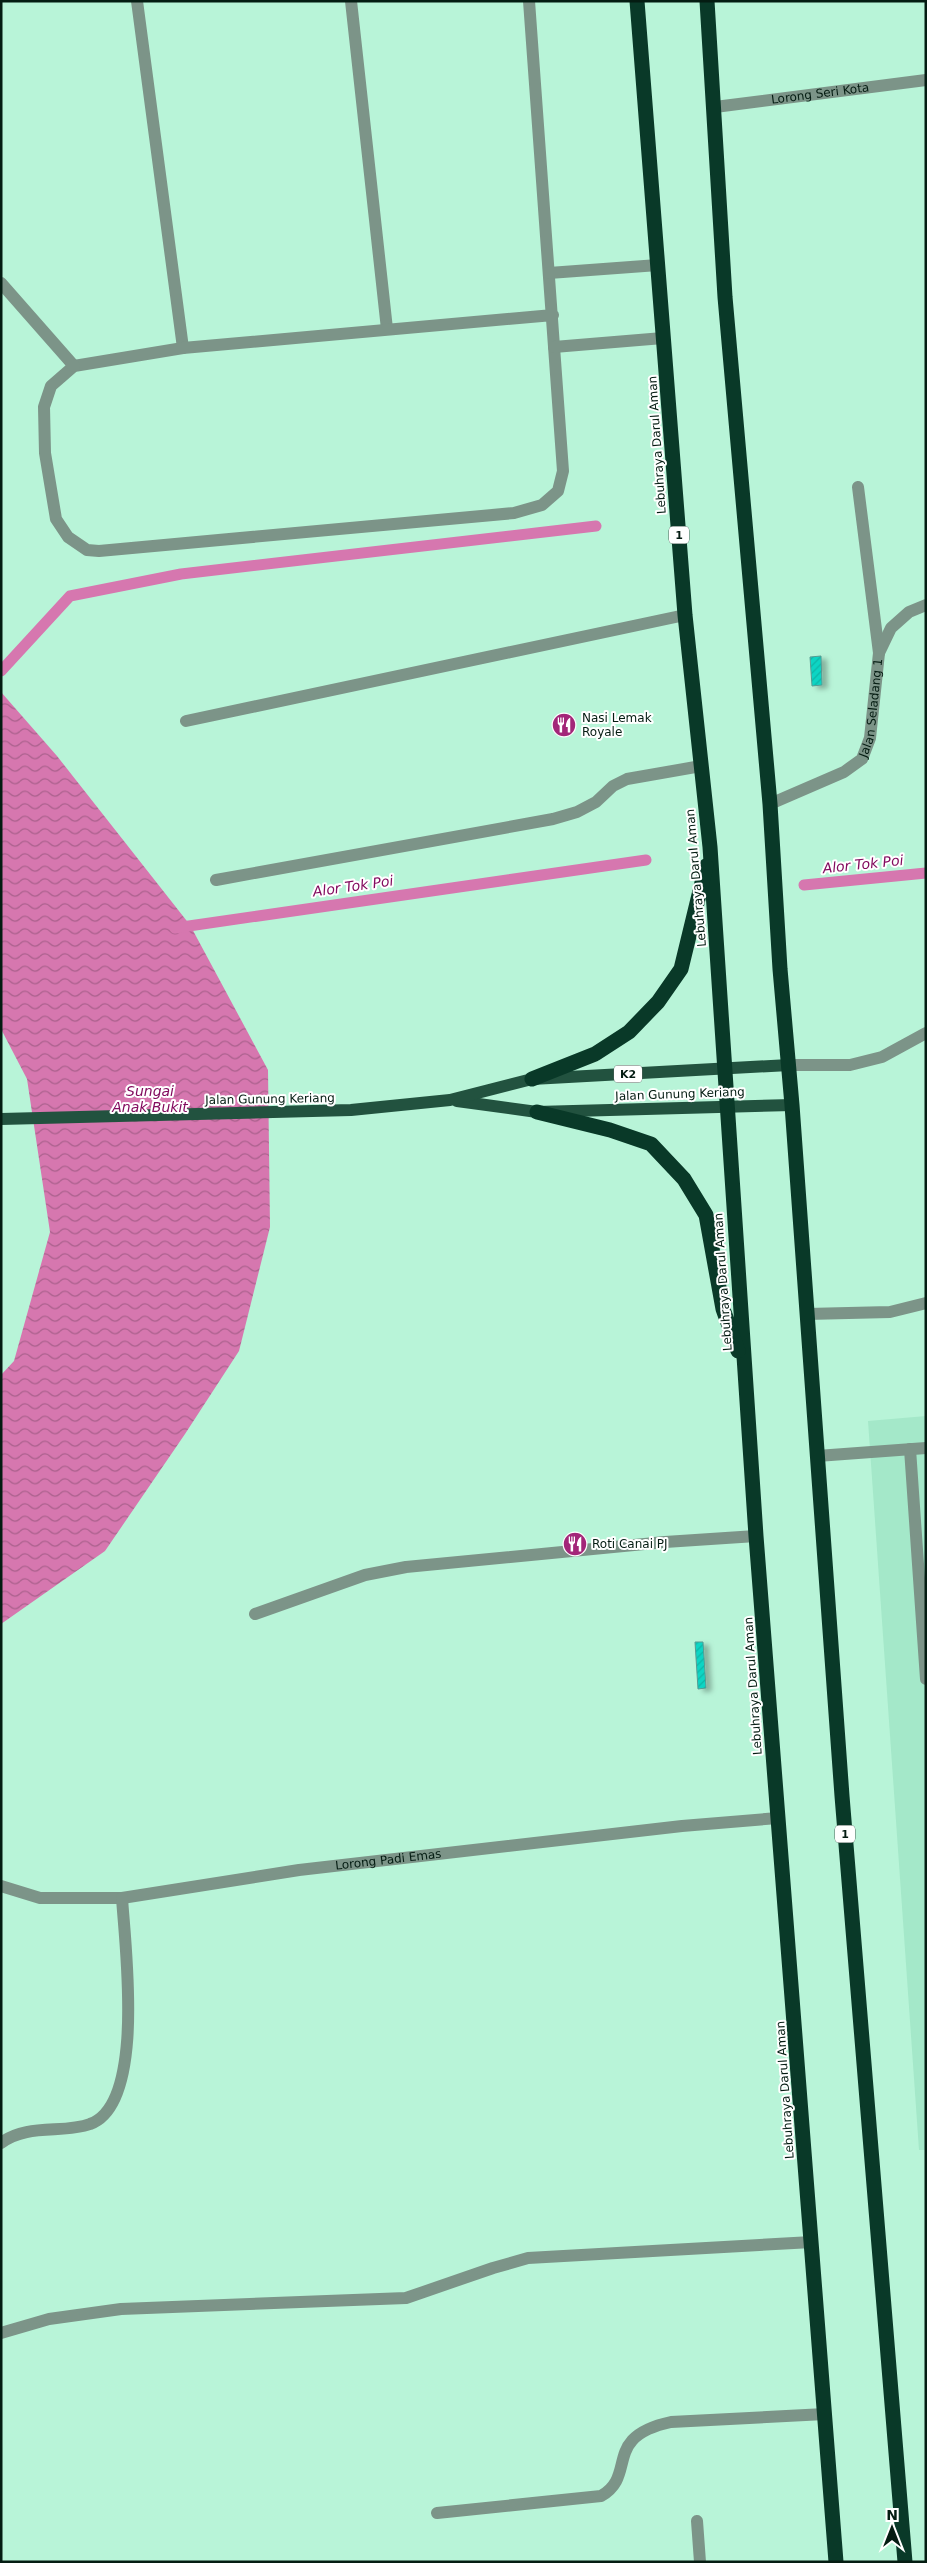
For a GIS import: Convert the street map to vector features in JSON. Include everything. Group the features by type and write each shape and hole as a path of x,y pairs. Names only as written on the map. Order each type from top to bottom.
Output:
{"highway":[{"name":"Lebuhraya Darul Aman","path":"637,1 685,615 710,847 756,1536 836,2562"},
{"name":"1","path":"707,1 715,107 725,297 770,804 780,969 792,1105 842,1796 905,2562"},
{"path":"532,1078 595,1054 630,1032 658,1002 681,969 710,847"},
{"path":"537,1112 610,1130 651,1144 684,1179 706,1215 723,1309 744,1369"}],"main road":[{"name":"Jalan Gunung Keriang","path":"1,1120 351,1110 450,1100 532,1078 789,1065"},
{"name":"Jalan Gunung Keriang","path":"450,1100 537,1112 792,1105"}],"street":[{"path":"137,1 183,348"},
{"path":"351,1 387,329"},
{"path":"529,1 550,273 563,471 558,491 542,505 514,513 99,551 87,550 68,537 56,519 45,453 44,407 51,386 74,366 183,348 552,315"},
{"name":"Lorong Seri Kota","path":"715,107 926,80"},
{"path":"550,273 658,265"},
{"path":"1,283 74,366"},
{"path":"554,346 663,338"},
{"path":"858,487 879,653"},
{"name":"Jalan Seladang 1","path":"770,804 844,772 862,759 870,738 879,653 890,628 909,612 926,605"},
{"path":"186,721 685,615"},
{"path":"216,880 552,819 577,812 596,802 614,786 627,779 645,774 701,766"},
{"path":"789,1065 850,1065 882,1057 926,1033"},
{"path":"807,1314 890,1312 926,1303"},
{"path":"817,1456 926,1448"},
{"path":"910,1449 926,1680"},
{"path":"255,1614 365,1575 406,1567 665,1542 756,1536"},
{"name":"Lorong Padi Emas","path":"1,1886 40,1898 122,1898 299,1870 682,1826 778,1818"},
{"path":"1,2143 30,2131 90,2124 109,2111 120,2090 127,2056 127,1972 122,1898"},
{"path":"1,2333 49,2319 121,2309 406,2298 528,2258 812,2242"},
{"path":"437,2513 601,2496 610,2491 615,2483 626,2448 634,2437 657,2425 671,2422 825,2414"},
{"path":"697,2521 700,2562"}],"shaded area":[{"path":"926,1416 926,2150 919,2150 868,1421"}],"water":[{"name":"Sungai Anak Bukit","path":"1,692 57,756 190,925 268,1070 270,1227 239,1351 185,1434 105,1551 1,1624 1,1375 14,1361 50,1232 27,1079 1,1029"}],"building":[{"path":"821,656 822,685 812,686 810,657"},
{"path":"695,1642 703,1642 706,1688 698,1689"}],"waterway":[{"path":"1,671 70,596 181,574 596,526"},
{"name":"Alor Tok Poi","path":"175,928 646,860"},
{"name":"Alor Tok Poi","path":"804,885 926,873"}],"place":[{"name":"Nasi Lemak Royale","path":"564,725"},
{"name":"Roti Canai PJ","path":"575,1544"}]}
